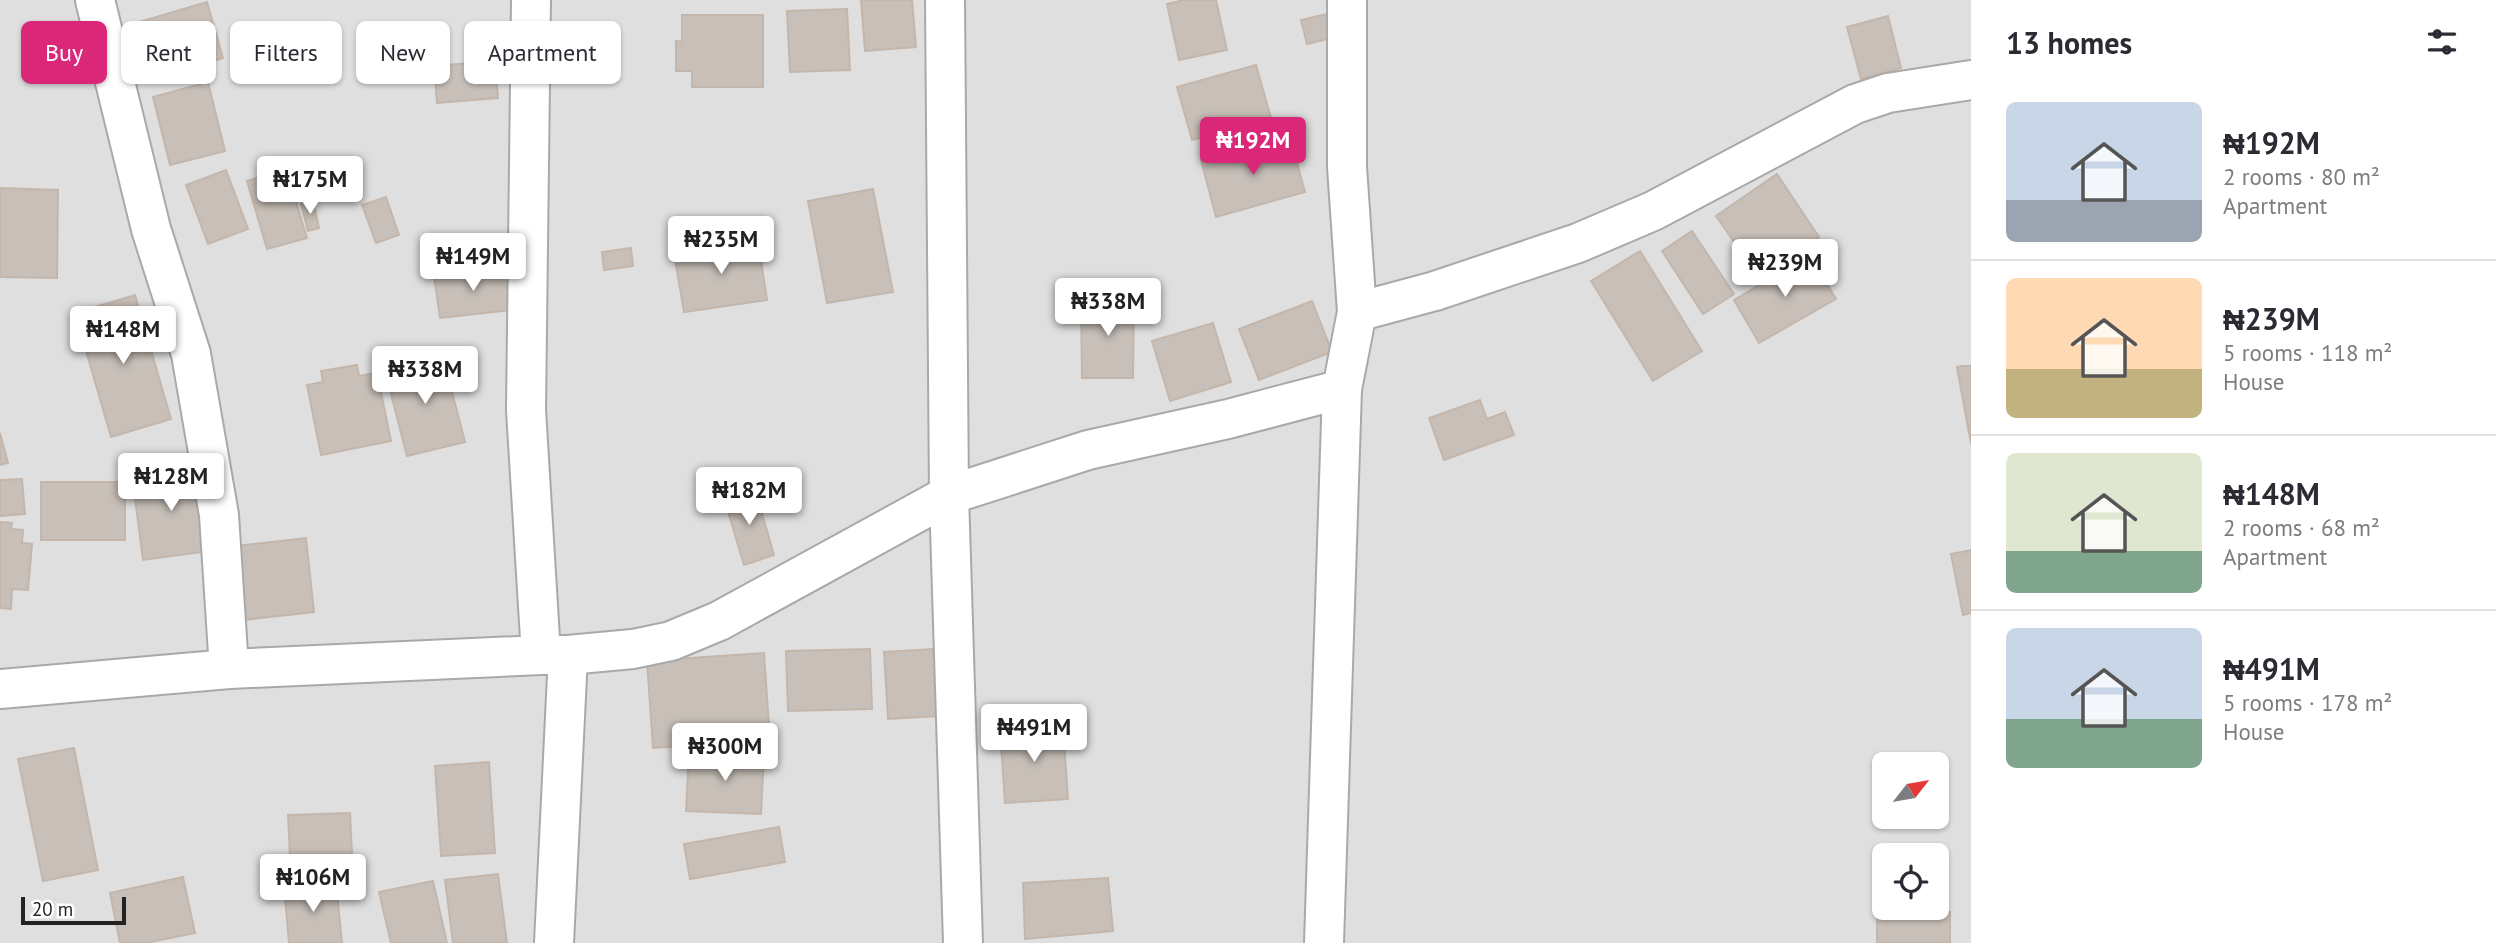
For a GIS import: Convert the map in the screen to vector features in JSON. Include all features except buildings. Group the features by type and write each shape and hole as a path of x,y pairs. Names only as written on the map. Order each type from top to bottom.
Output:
{"street":[{"path":"95,0 151,229 191,354 219,514 229,669"},
{"path":"531,0 526,410 555,655 554,943"},
{"path":"945,0 949,495 963,943"},
{"path":"1324,943 1342,389 1357,312 1347,167 1347,0"},
{"path":"1357,312 1436,290 1578,243 1653,211 1855,104 1888,93 1971,80"},
{"path":"0,688 229,669 555,655 633,649 671,641 719,621 949,495 1088,450 1228,419 1342,389"}],"shaded area":[{"path":"0,0 1971,0 1971,943 0,943"}]}
